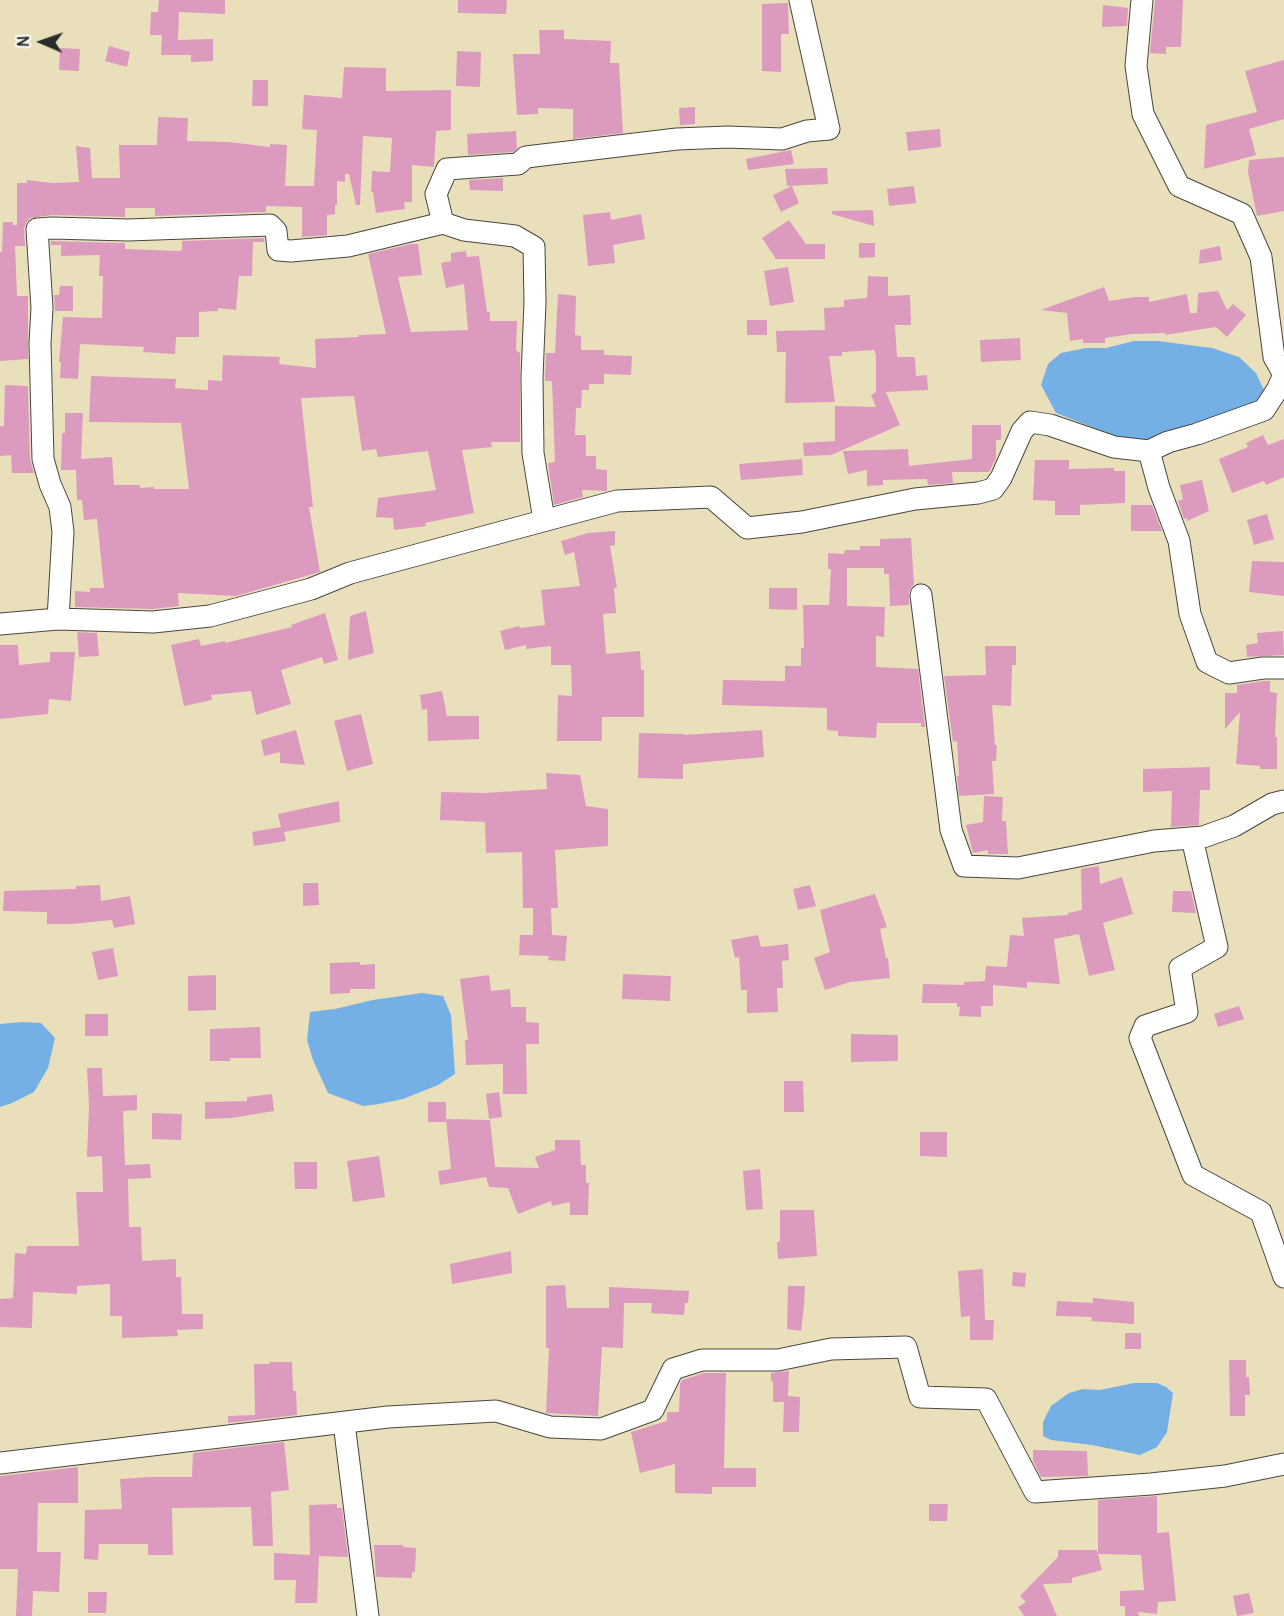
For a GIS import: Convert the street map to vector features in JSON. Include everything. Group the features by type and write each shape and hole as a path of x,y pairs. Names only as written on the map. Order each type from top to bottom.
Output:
{"street":[{"path":"443,223 436,194 447,170 518,164 526,157 677,138 728,137 782,140 807,131 829,129 800,0"},
{"path":"0,624 58,620 153,622 210,616 311,589 350,573 616,501 711,497 747,528 802,522 915,499 978,493 993,489 1001,478 1022,431 1030,422 1050,425 1114,447 1149,451 1168,442 1264,410 1284,375 1274,357 1261,257 1242,214 1179,186 1143,114 1136,66 1142,0"},
{"path":"58,620 63,532 60,507 43,459 40,343 42,308 37,229 128,230 270,225 274,226 276,231 278,250 291,251 348,246 443,223 464,230 515,236 534,247 533,453 543,520"},
{"path":"1149,451 1159,488 1179,541 1190,614 1207,662 1229,672 1284,668"},
{"path":"921,595 951,830 963,866 1018,868 1154,841 1203,837 1234,826 1272,804 1284,801"},
{"path":"1192,838 1217,947 1180,968 1187,1012 1145,1026 1140,1038 1193,1175 1261,1212 1284,1277"},
{"path":"0,1463 388,1417 496,1411 549,1427 601,1429 653,1410 673,1369 702,1360 778,1360 831,1349 906,1347 920,1397 986,1399 1035,1491 1151,1484 1225,1476 1284,1464"},
{"path":"344,1423 368,1616"}],"water":[{"path":"1134,341 1158,341 1212,348 1239,357 1256,373 1267,396 1240,410 1135,444 1056,413 1041,385 1048,364 1061,353 1086,348 1106,348"},
{"path":"422,993 443,996 451,1015 455,1074 438,1085 403,1099 379,1104 363,1106 328,1093 307,1040 310,1012"},
{"path":"41,1023 55,1038 48,1068 34,1092 0,1107 0,1024"},
{"path":"1134,1383 1157,1383 1173,1393 1167,1432 1157,1447 1140,1455 1092,1445 1051,1440 1043,1436 1043,1422 1051,1406 1069,1393 1083,1389 1100,1390"}],"building":[{"path":"159,0 225,0 225,14 179,12 178,40 213,39 213,61 191,62 191,55 161,55 162,35 150,35 151,12 158,12"},
{"path":"458,0 507,0 506,14 458,13"},
{"path":"1155,0 1183,0 1181,47 1166,47 1166,54 1150,53"},
{"path":"788,3 789,34 781,34 781,72 762,71 762,4"},
{"path":"1103,5 1128,8 1127,26 1102,27"},
{"path":"539,30 564,30 564,39 611,41 610,63 619,63 623,133 573,139 573,109 538,108 538,114 517,115 513,54 540,54"},
{"path":"109,46 130,52 127,67 105,61"},
{"path":"60,48 80,49 79,71 59,70"},
{"path":"457,51 481,52 480,87 456,86"},
{"path":"1284,60 1284,119 1249,129 1256,155 1204,169 1206,125 1257,112 1245,71"},
{"path":"344,67 386,68 386,91 451,90 451,130 436,131 434,167 412,165 412,202 404,202 405,209 376,213 373,192 371,192 372,171 390,172 392,138 363,136 360,205 356,205 349,174 345,174 345,182 337,181 337,205 335,205 335,214 327,215 327,235 302,237 302,207 266,206 266,212 155,216 155,208 125,208 125,217 52,215 30,218 24,229 25,246 15,246 17,296 28,296 28,359 0,361 0,252 2,252 3,222 13,222 13,225 17,225 17,183 27,183 27,180 52,183 79,182 76,146 90,148 92,178 120,178 119,145 157,145 158,117 188,118 187,141 229,142 270,147 270,144 287,145 285,186 314,186 317,130 302,129 304,95 342,98"},
{"path":"253,80 268,80 268,106 252,106"},
{"path":"695,107 695,124 680,125 679,108"},
{"path":"940,129 941,147 908,151 906,132"},
{"path":"516,131 517,148 513,152 468,155 467,134"},
{"path":"791,150 794,164 748,170 746,159"},
{"path":"1284,157 1284,211 1257,216 1248,172 1249,160"},
{"path":"827,168 828,184 787,186 785,169"},
{"path":"503,178 503,191 470,190 469,180"},
{"path":"792,186 799,203 781,212 773,195"},
{"path":"914,186 916,203 889,206 887,189"},
{"path":"873,210 874,226 832,214 832,211"},
{"path":"610,212 611,220 641,214 645,239 613,245 615,263 588,266 583,215"},
{"path":"789,220 806,244 825,244 825,259 776,259 762,238"},
{"path":"264,238 264,242 253,242 252,276 239,276 236,310 218,308 218,311 199,312 199,337 176,337 175,354 143,352 144,347 80,344 78,379 60,378 63,317 102,318 103,276 99,276 100,255 61,256 61,245 51,245 51,241 125,243 125,249 178,251 182,250 182,241"},
{"path":"859,243 875,243 875,257 859,258"},
{"path":"418,244 422,275 398,277 411,332 468,330 464,284 446,288 441,263 451,261 451,253 466,251 467,257 479,256 490,321 517,321 516,350 520,353 520,442 491,442 492,447 462,450 474,513 425,523 426,526 394,530 393,518 376,517 378,498 436,490 428,451 378,457 376,449 362,451 354,396 301,398 313,507 309,507 320,572 236,596 178,593 179,606 153,609 75,607 75,591 90,592 90,588 104,588 97,519 84,520 82,500 77,500 76,470 61,470 65,413 83,413 81,459 112,457 114,485 140,485 140,488 154,487 154,489 189,489 181,423 89,422 91,376 176,379 175,388 208,390 208,380 222,381 223,355 280,357 279,364 316,368 315,339 386,334 368,254"},
{"path":"1220,246 1222,260 1199,264 1200,250"},
{"path":"788,267 794,302 770,306 764,271"},
{"path":"868,276 888,277 888,296 910,295 911,325 895,325 897,357 915,357 916,376 927,375 928,390 886,392 900,425 831,455 804,456 803,443 835,441 835,406 876,407 871,395 876,392 876,355 874,350 842,352 842,356 829,356 835,402 785,403 786,352 777,352 776,331 825,330 824,308 844,307 844,300 867,298"},
{"path":"60,286 73,286 73,311 55,311 54,295 59,295"},
{"path":"1104,287 1109,301 1149,297 1149,302 1187,294 1190,313 1197,313 1198,293 1218,291 1227,310 1233,304 1246,315 1227,337 1216,327 1165,335 1165,333 1132,334 1105,338 1105,343 1083,343 1083,339 1070,341 1067,313 1041,310"},
{"path":"558,294 576,296 575,335 581,336 581,350 604,350 604,355 632,356 631,375 604,374 604,384 589,384 589,390 582,390 581,408 576,408 575,435 586,435 586,456 596,456 596,469 607,470 607,491 582,490 583,497 554,505 548,463 555,462 552,381 545,381 545,377 546,353 555,353"},
{"path":"747,320 767,320 767,335 747,335"},
{"path":"1020,338 1021,360 981,362 980,340"},
{"path":"5,385 28,386 30,459 34,473 12,473 11,455 0,456 0,426 4,426"},
{"path":"972,425 1001,425 1001,440 996,440 996,458 989,472 952,472 953,483 928,485 927,479 883,480 883,485 867,486 867,470 848,474 843,451 908,449 909,466 972,459"},
{"path":"1263,435 1268,445 1284,439 1284,477 1266,485 1264,481 1232,493 1219,459 1248,447 1246,443"},
{"path":"802,459 803,475 741,480 739,464"},
{"path":"1035,460 1069,460 1069,469 1114,468 1114,471 1125,471 1125,503 1080,505 1080,515 1055,515 1055,501 1033,500"},
{"path":"1202,480 1209,511 1187,521 1187,518 1184,519 1178,501 1183,499 1180,485"},
{"path":"1131,505 1152,505 1162,531 1131,531"},
{"path":"1267,514 1274,539 1254,545 1247,520"},
{"path":"615,531 615,545 610,546 617,588 614,588 616,613 603,614 606,654 640,651 641,670 644,670 644,717 602,717 602,741 557,741 558,695 572,696 571,665 551,665 551,646 526,649 526,645 505,650 500,631 519,626 520,628 545,625 541,590 580,586 574,552 565,555 561,541 588,533"},
{"path":"911,538 914,584 909,591 909,605 890,606 889,574 884,574 884,568 847,568 847,606 885,607 884,637 876,636 876,667 918,669 925,727 921,727 921,723 877,723 876,738 838,736 838,731 827,730 827,708 722,705 723,680 785,681 785,666 801,666 801,648 804,648 803,605 829,605 831,569 828,569 828,553 844,554 845,550 860,550 860,546 880,546 880,539"},
{"path":"1252,561 1284,562 1284,596 1249,592"},
{"path":"769,588 797,588 797,610 769,609"},
{"path":"366,611 374,653 348,660 350,616"},
{"path":"325,613 338,660 324,664 322,657 281,670 291,704 256,715 251,691 211,695 212,700 184,706 171,645 199,639 201,646 225,641 225,643 292,627 291,625"},
{"path":"1283,631 1284,655 1247,657 1246,645 1258,643 1257,633"},
{"path":"77,632 97,633 99,656 79,657"},
{"path":"0,645 18,645 19,665 50,662 50,652 75,652 71,701 49,699 48,714 0,719"},
{"path":"985,646 1016,646 1016,665 1012,665 1011,706 992,705 995,745 997,745 996,761 992,761 994,794 959,796 957,741 953,742 944,676 986,675"},
{"path":"1270,681 1270,692 1277,693 1275,737 1277,737 1277,769 1260,769 1260,766 1236,764 1240,712 1225,729 1225,693 1237,693 1237,685"},
{"path":"442,691 447,716 479,716 479,739 428,741 427,709 422,710 420,695"},
{"path":"361,714 373,764 347,771 334,721"},
{"path":"296,730 305,765 280,763 280,752 264,756 261,740"},
{"path":"762,730 764,757 683,764 683,779 638,778 639,733 684,735"},
{"path":"1210,767 1210,790 1200,790 1199,825 1171,827 1172,791 1143,792 1143,769"},
{"path":"546,773 580,775 586,806 608,809 608,846 555,850 558,908 551,908 552,935 567,936 565,961 548,960 549,956 519,955 520,935 533,935 533,908 523,908 522,852 486,853 485,822 440,820 441,792 484,793 547,789"},
{"path":"984,796 1003,797 1002,821 1006,821 1008,854 988,854 988,850 973,853 966,825 983,822"},
{"path":"339,801 340,822 284,832 286,841 254,846 252,832 281,827 278,814"},
{"path":"1099,866 1100,884 1122,877 1133,914 1103,923 1115,970 1089,976 1079,934 1054,939 1060,984 1027,982 1027,988 993,985 993,1006 981,1006 981,1017 959,1016 960,1007 957,1007 957,1003 922,1003 923,984 964,985 964,982 985,981 986,966 1007,967 1010,935 1024,936 1022,918 1068,915 1068,913 1082,910 1081,869"},
{"path":"303,883 318,883 319,905 303,906"},
{"path":"100,885 101,901 130,896 135,924 114,928 112,920 47,924 47,912 3,911 4,891 76,889 76,886"},
{"path":"810,885 816,906 798,910 793,889"},
{"path":"1173,891 1191,891 1196,913 1172,912"},
{"path":"875,894 887,927 880,929 886,958 888,958 890,978 850,982 825,990 814,958 830,952 820,910"},
{"path":"758,935 761,947 788,944 789,960 782,961 783,988 777,988 778,1012 747,1013 747,990 741,990 739,957 735,958 731,940"},
{"path":"113,948 118,976 98,980 92,952"},
{"path":"360,962 360,965 375,964 375,989 350,989 350,993 330,994 330,963"},
{"path":"623,974 671,976 670,1001 622,999"},
{"path":"216,975 216,1010 188,1011 188,976"},
{"path":"489,975 491,991 510,989 511,1007 526,1007 526,1022 539,1023 539,1044 526,1044 527,1094 503,1094 503,1064 466,1065 465,1040 468,1040 460,979"},
{"path":"1239,1006 1244,1019 1218,1027 1214,1014"},
{"path":"85,1014 108,1014 108,1036 85,1036"},
{"path":"260,1027 261,1058 230,1058 230,1061 210,1061 210,1029"},
{"path":"851,1034 898,1035 898,1061 851,1062"},
{"path":"87,1068 102,1068 103,1096 137,1095 137,1110 123,1111 125,1165 150,1164 151,1178 128,1179 129,1227 141,1227 142,1261 176,1259 176,1277 181,1277 182,1314 203,1314 203,1329 177,1330 178,1336 122,1338 122,1316 110,1316 110,1284 77,1286 77,1294 33,1292 32,1328 0,1327 0,1299 13,1298 15,1253 26,1254 27,1246 79,1246 76,1192 103,1192 102,1156 87,1157 89,1105"},
{"path":"784,1081 803,1081 804,1112 784,1112"},
{"path":"499,1092 502,1117 489,1119 486,1094"},
{"path":"272,1094 274,1111 231,1118 205,1119 205,1102 247,1101 247,1097"},
{"path":"428,1102 446,1102 446,1122 428,1122"},
{"path":"152,1113 182,1114 181,1140 152,1139"},
{"path":"446,1119 490,1120 495,1167 539,1168 535,1157 555,1150 555,1140 580,1140 581,1165 586,1165 586,1183 589,1183 588,1215 570,1215 570,1202 552,1206 551,1201 518,1214 508,1188 489,1187 486,1177 440,1185 438,1171 451,1169"},
{"path":"920,1132 947,1132 947,1157 920,1156"},
{"path":"379,1156 385,1197 353,1202 347,1161"},
{"path":"294,1162 317,1162 317,1189 295,1189"},
{"path":"760,1169 763,1209 746,1210 743,1171"},
{"path":"780,1210 814,1210 817,1256 778,1259"},
{"path":"511,1251 512,1273 452,1284 450,1264"},
{"path":"983,1269 985,1320 994,1320 993,1340 970,1340 970,1316 961,1317 958,1271"},
{"path":"1013,1272 1026,1273 1025,1287 1012,1286"},
{"path":"565,1285 567,1308 609,1308 609,1287 689,1291 684,1315 651,1313 652,1303 624,1303 623,1348 602,1347 598,1416 546,1413 549,1348 546,1348 546,1286"},
{"path":"788,1286 805,1286 801,1331 787,1329"},
{"path":"1093,1298 1134,1302 1134,1324 1091,1321 1092,1317 1056,1316 1057,1301 1093,1303"},
{"path":"1125,1333 1141,1333 1141,1349 1125,1349"},
{"path":"1229,1360 1246,1360 1246,1377 1249,1377 1250,1395 1245,1395 1245,1416 1230,1416"},
{"path":"269,1362 292,1362 297,1415 228,1423 228,1416 255,1415 254,1364 270,1364"},
{"path":"789,1371 788,1396 800,1397 799,1432 783,1432 784,1402 773,1402 771,1373"},
{"path":"704,1373 726,1373 724,1468 756,1468 756,1487 712,1487 712,1494 675,1493 675,1464 640,1473 631,1432 667,1421 667,1412 679,1412 682,1380"},
{"path":"284,1442 289,1490 271,1492 273,1546 253,1546 251,1507 172,1508 173,1555 148,1555 148,1544 99,1544 98,1560 84,1559 85,1510 122,1509 120,1479 192,1477 193,1453"},
{"path":"1033,1450 1087,1451 1088,1476 1041,1477 1033,1461"},
{"path":"78,1467 78,1503 38,1503 37,1552 61,1552 59,1592 33,1591 32,1616 16,1616 18,1569 0,1569 0,1476"},
{"path":"1157,1496 1157,1533 1169,1532 1176,1601 1158,1602 1157,1614 1138,1612 1139,1616 1125,1616 1125,1606 1120,1606 1120,1591 1144,1590 1141,1555 1098,1554 1098,1500"},
{"path":"337,1504 337,1508 342,1508 348,1557 319,1556 317,1603 295,1603 296,1580 274,1580 274,1553 310,1555 309,1505"},
{"path":"929,1504 948,1504 947,1521 929,1521"},
{"path":"374,1545 403,1545 403,1547 416,1548 415,1572 412,1572 412,1578 376,1577"},
{"path":"1058,1550 1097,1550 1102,1570 1072,1578 1072,1583 1043,1584 1057,1616 1024,1616 1018,1607 1026,1602 1020,1596 1058,1557"},
{"path":"88,1592 107,1592 106,1613 88,1613"},
{"path":"1249,1593 1254,1613 1237,1616 1233,1596"}]}
